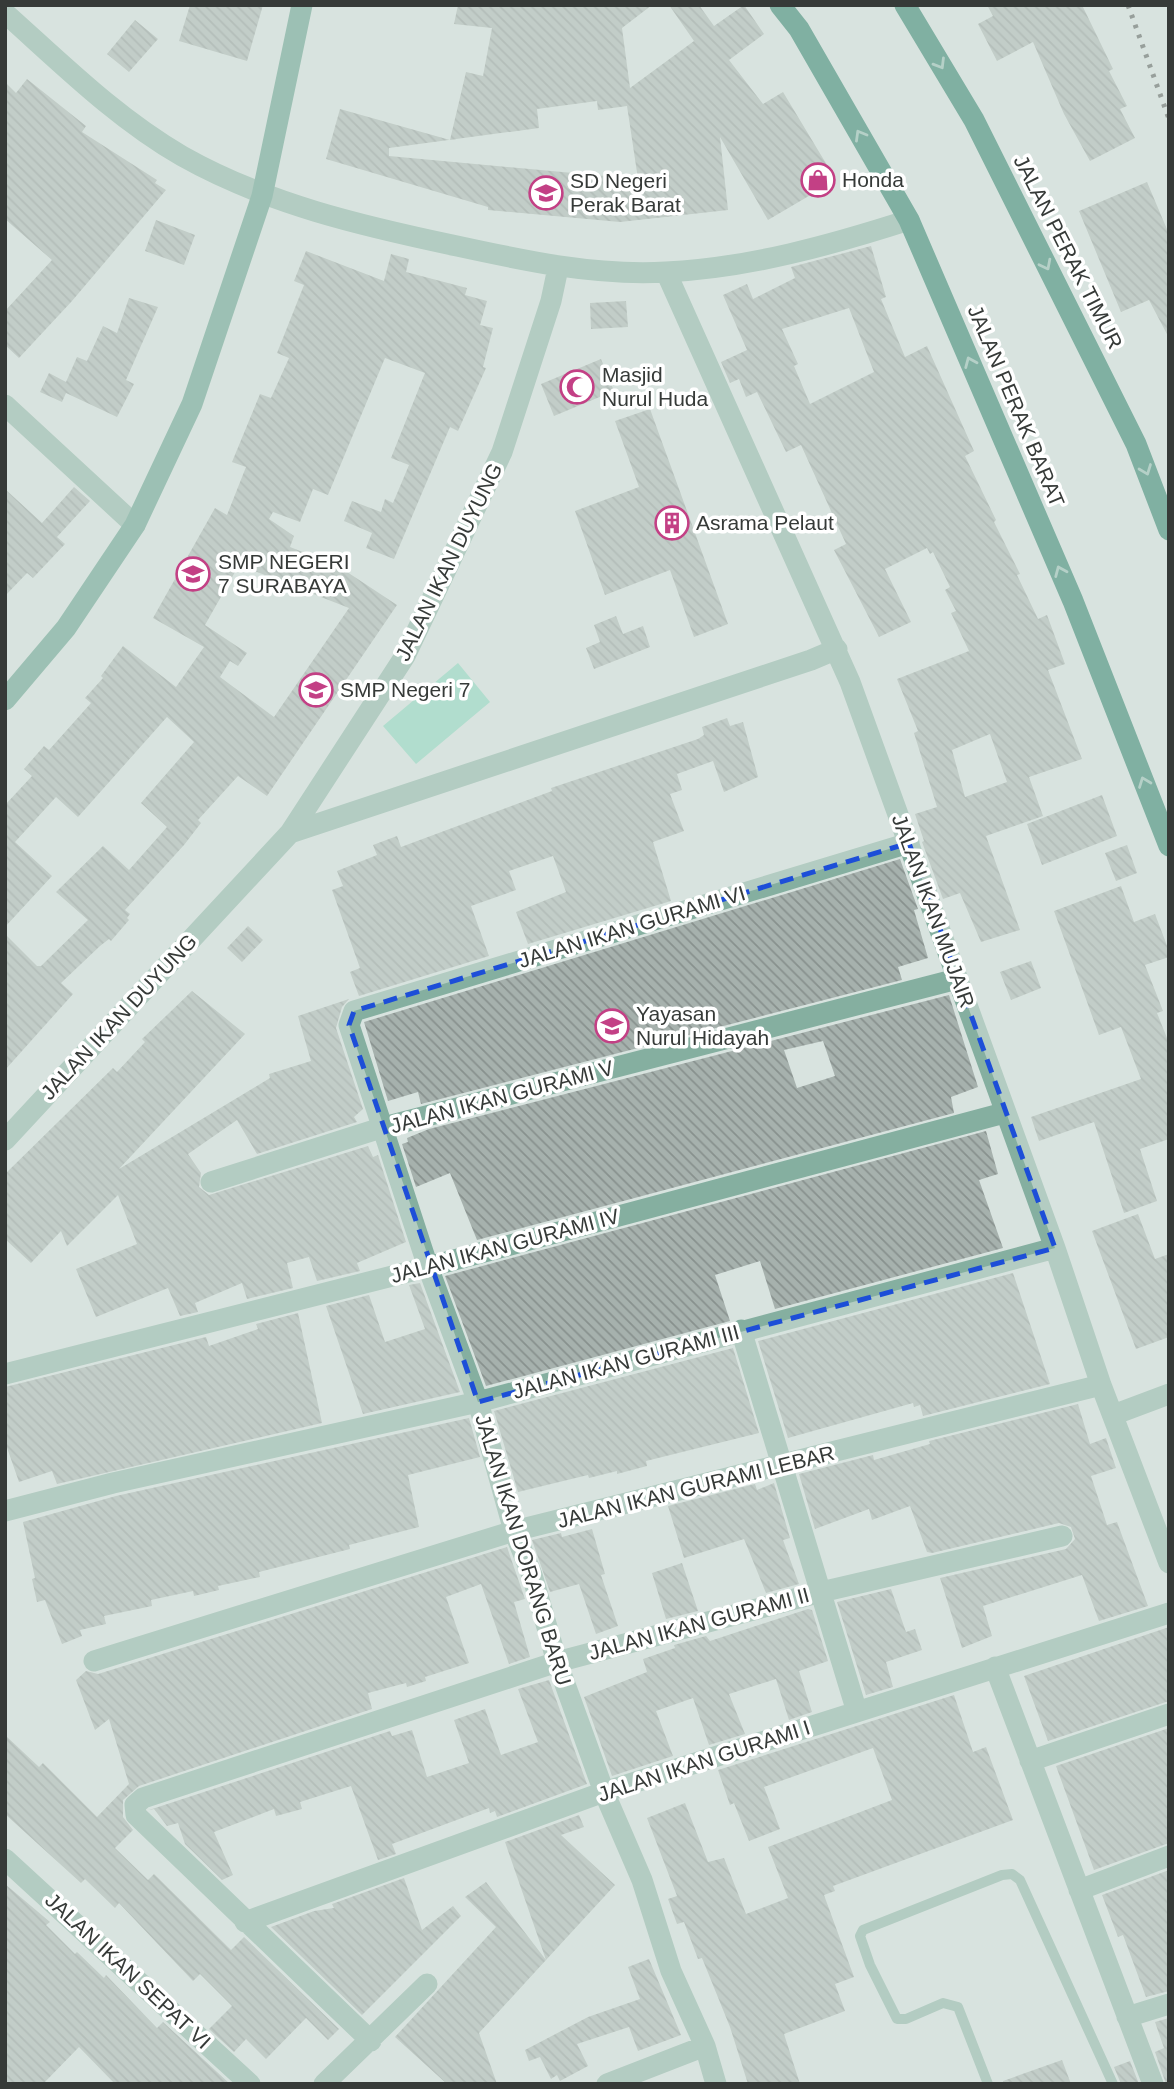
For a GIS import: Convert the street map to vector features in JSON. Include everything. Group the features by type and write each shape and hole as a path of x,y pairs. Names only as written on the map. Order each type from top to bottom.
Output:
{"highway":[{"name":"JALAN PERAK BARAT","path":"780,5 799,29 909,220 1073,601 1164,825 1169,846"},
{"name":"JALAN PERAK TIMUR","path":"905,5 980,132 1136,444 1169,530"}],"street":[{"path":"5,700 66,628 135,525 192,404 262,195 302,5"},
{"path":"5,13 110,107 181,155 262,195 399,234 558,268 666,272 774,258 909,220"},
{"name":"JALAN IKAN DUYUNG","path":"5,1140 290,833 405,656 502,452 551,301 558,268"},
{"name":"JALAN IKAN MUJAIR","path":"666,272 837,649 1055,1248 1101,1385 1169,1563"},
{"path":"5,405 135,525"},
{"name":"JALAN IKAN DUYUNG","path":"290,833 785,669 837,649"},
{"name":"JALAN IKAN GURAMI VI","path":"354,1011 909,843"},
{"name":"JALAN IKAN GURAMI V","path":"211,1182 384,1128 957,979"},
{"name":"JALAN IKAN DORANG BARU","path":"354,1011 349,1025 428,1267 478,1402 514,1531 533,1575 557,1662 604,1792 642,1880 671,1971 705,2046 716,2084"},
{"name":"JALAN IKAN GURAMI IV","path":"5,1374 428,1267 1004,1113"},
{"name":"JALAN IKAN GURAMI III","path":"5,1511 113,1483 478,1402 1055,1248"},
{"path":"741,1330 857,1712"},
{"name":"JALAN IKAN GURAMI LEBAR","path":"94,1661 514,1531 781,1467 1101,1385"},
{"path":"1113,1415 1169,1394"},
{"name":"JALAN IKAN GURAMI II","path":"244,1922 136,1815 135,1805 143,1798 557,1662 821,1592 1062,1536"},
{"name":"JALAN IKAN GURAMI I","path":"244,1922 604,1792 1169,1613"},
{"path":"995,1667 1153,2084"},
{"path":"1030,1761 1169,1714"},
{"path":"1079,1891 1169,1856"},
{"name":"JALAN IKAN SEPAT VI","path":"5,1859 250,2084"},
{"path":"244,1922 371,2041"},
{"path":"324,2084 427,1984"},
{"path":"1127,2017 1169,2004"},
{"path":"607,2084 705,2046"}],"lane":[{"path":"988,2084 958,2007 943,2003 906,2019 897,2019 880,1989 860,1936 863,1930 1002,1875 1012,1874 1020,1880 1113,2084"}],"highlighted area":[{"path":"909,843 1055,1248 478,1402 349,1025 354,1011"}],"green space":[{"path":"458,663 490,702 416,764 383,726"}],"building":[{"path":"190,5 263,5 247,61 179,41"},
{"path":"458,5 652,5 622,28 630,88 694,41 669,5 699,5 714,26 744,5 764,34 729,60 763,104 783,92 836,180 768,220 720,137 728,210 620,222 488,210 488,207 326,159 340,109 450,140 466,72 483,76 492,28 454,24","holes":["597,101 598,110 627,106 638,179 389,156 389,148 539,128 537,109"]},
{"path":"987,5 1082,5 1113,69 1109,71 1127,106 1120,109 1135,138 1090,161 1064,114 1033,42 997,61 978,24 993,16"},
{"path":"135,20 158,39 129,72 107,54"},
{"path":"27,79 86,126 82,132 157,180 155,183 166,190 72,301 19,358 5,345 5,311 52,260 5,219 5,82 16,93"},
{"path":"1147,182 1169,234 1169,338 1149,300 1121,312 1079,211"},
{"path":"156,220 195,235 184,265 145,251"},
{"path":"871,246 886,297 881,299 905,357 927,346 974,451 965,456 996,520 994,522 1020,574 1017,575 1038,619 1047,615 1065,664 1048,670 1082,759 1029,777 1043,816 986,836 1020,930 981,942 960,893 943,899 922,842 924,841 915,814 937,807 914,733 918,731 897,679 969,651 951,613 956,611 945,590 950,587 933,552 930,554 927,548 885,569 911,622 879,637 834,550 846,544 801,445 786,452 757,392 746,397 739,379 730,383 721,362 747,350 723,295 747,284 753,299 795,278 791,267","holes":["849,308 874,372 810,404 794,366 798,364 782,329","990,734 1007,782 965,797 952,750"]},
{"path":"306,251 384,281 391,254 409,259 406,272 467,288 465,295 487,301 480,325 493,328 483,367 486,368 458,431 450,427 394,559 366,548 372,533 344,521 352,501 381,512 385,499 393,503 409,465 391,458 425,373 385,358 328,495 313,489 300,522 273,512 269,519 294,536 290,547 338,566 397,605 267,796 238,776 198,820 201,823 184,845 125,910 130,914 127,918 129,920 111,941 109,939 100,946 61,983 73,994 5,1070 5,934 37,966 41,966 88,920 56,892 103,846 129,870 167,827 141,803 194,742 167,717 78,817 56,797 15,842 52,876 5,927 5,805 32,776 24,769 44,746 49,750 91,703 85,698 103,678 101,676 123,646 176,687 204,647 153,618 215,508 227,515 246,467 232,462 260,394 271,398 289,358 277,353 304,285 294,281","holes":["239,565 349,608 274,717 220,677 230,661 238,666 247,653 205,625"]},
{"path":"129,298 158,307 126,380 134,384 117,417 66,393 62,402 40,392 49,373 66,382 77,357 87,361 103,326 117,333"},
{"path":"626,301 628,327 591,329 590,303"},
{"name":"Masjid Nurul Huda","path":"601,359 614,391 554,416 541,384"},
{"path":"650,409 728,624 694,637 670,570 605,595 575,511 639,487 615,421"},
{"path":"74,487 90,501 57,537 65,544 33,578 27,573 5,596 5,489 42,523"},
{"path":"616,616 623,634 643,626 650,647 594,669 586,648 600,642 594,625"},
{"path":"727,718 730,726 743,722 758,777 724,792 713,761 677,774 682,790 670,794 684,831 653,842 671,901 528,944 516,912 566,892 553,856 509,871 516,890 471,906 489,956 359,996 350,972 360,968 332,890 343,886 337,871 377,855 373,845 397,836 401,847 552,791 551,788 698,739 704,735 702,727"},
{"path":"1102,795 1117,836 1042,865 1027,824"},
{"path":"1127,845 1137,873 1116,881 1105,853"},
{"path":"900,859 918,909 914,910 928,958 898,967 902,980 421,1104 418,1092 388,1101 364,1022"},
{"path":"1121,886 1134,922 1155,914 1169,951 1169,957 1145,965 1163,1011 1157,1013 1169,1043 1169,1139 1140,1149 1157,1201 1124,1213 1094,1122 1039,1141 1031,1117 1141,1079 1121,1027 1099,1035 1054,911"},
{"path":"248,926 263,940 242,962 227,948"},
{"path":"1031,961 1041,988 1011,1000 1000,972"},
{"path":"192,991 245,1034 119,1169 270,1078 269,1074 311,1061 298,1016 349,999 342,1007 336,1028 363,1109 354,1117 357,1122 257,1154 237,1120 188,1154 201,1173 199,1187 209,1195 368,1146 373,1157 378,1155 406,1242 357,1263 360,1271 317,1281 309,1257 287,1263 293,1288 247,1299 242,1283 195,1303 198,1312 180,1316 168,1288 96,1317 76,1269 137,1244 118,1195 67,1246 61,1231 31,1263 5,1239 5,1174 113,1068 117,1072 145,1042 142,1039"},
{"path":"949,995 978,1087 951,1097 954,1113 477,1240 450,1173 416,1187 402,1144 408,1142 407,1138 429,1129","holes":["823,1041 835,1076 797,1088 784,1050"]},
{"path":"986,1131 998,1174 979,1180 1003,1248 775,1309 760,1261 715,1275 730,1321 486,1386 445,1276"},
{"path":"1138,1214 1155,1259 1169,1254 1169,1337 1136,1349 1092,1231"},
{"path":"1013,1273 1050,1384 923,1416 920,1405 914,1407 913,1403 788,1438 758,1341"},
{"path":"420,1283 460,1392 363,1414 326,1306 369,1295 385,1342 425,1329 409,1285"},
{"path":"298,1313 322,1423 57,1484 52,1471 19,1482 5,1442 5,1387 206,1337 209,1346 258,1329 256,1324"},
{"path":"733,1348 759,1433 646,1461 647,1466 617,1474 617,1471 589,1478 588,1475 518,1492 494,1411"},
{"path":"1078,1404 1090,1444 1106,1438 1116,1468 1091,1476 1107,1525 1117,1522 1148,1606 1099,1621 1082,1575 983,1606 992,1636 962,1648 940,1578 1066,1549 1075,1539 1071,1527 1059,1523 932,1553 927,1552 910,1506 872,1520 869,1509 815,1529 799,1474 873,1455 874,1460 930,1444 929,1441"},
{"path":"469,1418 480,1457 408,1475 419,1527 349,1545 350,1549 259,1572 260,1577 218,1586 219,1590 194,1596 193,1591 151,1600 152,1606 104,1616 106,1624 80,1630 82,1636 62,1644 45,1600 37,1602 32,1579 35,1578 23,1522 116,1496"},
{"path":"774,1483 790,1538 783,1540 799,1584 766,1593 744,1539 684,1558 668,1506 755,1484 757,1490"},
{"path":"592,1529 605,1574 601,1575 618,1626 596,1634 579,1584 550,1592 532,1540 561,1533 562,1537"},
{"path":"507,1547 525,1599 514,1602 530,1657 509,1664 481,1584 446,1597 469,1663 425,1677 426,1681 407,1687 406,1683 368,1693 372,1709 139,1786 123,1800 123,1817 133,1830 115,1848 148,1880 154,1874 231,1950 244,1937 339,2029 328,2040 306,2018 266,2059 246,2039 234,2052 209,2029 232,2006 200,1974 193,1981 119,1903 115,1908 85,1879 81,1883 5,1814 5,1735 39,1767 43,1763 97,1817 129,1784 109,1719 95,1730 76,1680 86,1671 98,1674"},
{"path":"682,1563 698,1611 666,1619 652,1573"},
{"path":"891,1589 906,1632 915,1629 922,1650 886,1662 893,1687 866,1695 837,1602"},
{"path":"808,1609 812,1610 828,1661 799,1671 812,1712 789,1720 776,1679 729,1694 745,1734 709,1745 693,1698 656,1711 673,1756 612,1776 584,1697 647,1672 643,1659 675,1648 674,1645 706,1636 710,1641"},
{"path":"1169,1627 1169,1701 1048,1741 1024,1676"},
{"path":"549,1680 587,1784 497,1817 495,1811 490,1813 489,1808 392,1844 396,1854 378,1860 351,1786 300,1802 302,1809 276,1816 274,1809 214,1832 233,1875 222,1880 185,1844 178,1823 167,1826 154,1809 149,1810 390,1731 392,1736 412,1730 427,1777 469,1763 454,1720 485,1709 501,1755 538,1742 518,1689"},
{"path":"954,1695 973,1752 986,1747 1013,1820 833,1886 835,1891 824,1895 854,1977 835,1984 845,2011 784,2034 800,2084 748,2084 730,2027 702,1958 698,1959 684,1922 677,1924 668,1899 677,1896 647,1818 685,1803 708,1862 724,1858 746,1914 788,1898 768,1847 892,1800 873,1748 764,1787 780,1829 749,1841 734,1803 730,1805 718,1770"},
{"path":"1169,1728 1169,1843 1094,1870 1056,1766"},
{"path":"579,1815 584,1827 561,1835 615,1885 546,1960 505,1842"},
{"path":"1169,1870 1169,1991 1146,1997 1123,1935 1118,1937 1102,1895"},
{"path":"404,1878 422,1930 453,1906 461,1916 362,2015 271,1927 314,1911 334,1908 332,1904"},
{"path":"486,1882 546,1960 479,2033 497,2084 447,2084 395,2037 496,1927 465,1897"},
{"path":"5,1884 50,1922 46,1925 75,1954 77,1952 104,1978 106,1975 157,2028 163,2022 230,2084 115,2084 79,2047 43,2084 5,2084"},
{"path":"649,1959 681,2035 638,2051 629,2027 577,2044 588,2066 560,2081 557,2075 551,2079 540,2057 529,2061 525,2050 588,2017 640,1999 628,1967"},
{"path":"1169,2018 1169,2084 1166,2084 1155,2052 1164,2048 1155,2022"},
{"path":"1062,2060 1071,2084 1003,2084 1003,2081"},
{"path":"1130,2061 1139,2084 1121,2084 1114,2067"}],"railway":[{"path":"1128,5 1169,119"}],"place":[{"name":"Honda","path":"818,180"},
{"name":"SD Negeri Perak Barat","path":"546,193"},
{"name":"Masjid Nurul Huda","path":"577,387"},
{"name":"Asrama Pelaut","path":"672,523"},
{"name":"SMP NEGERI 7 SURABAYA","path":"193,574"},
{"name":"SMP Negeri 7","path":"316,690"},
{"name":"Yayasan Nurul Hidayah","path":"612,1026"}]}
